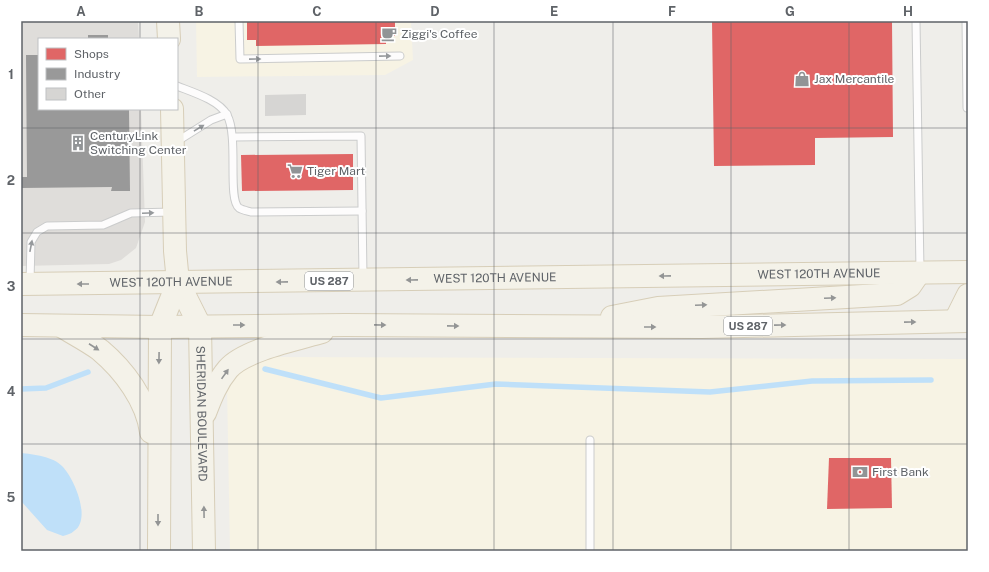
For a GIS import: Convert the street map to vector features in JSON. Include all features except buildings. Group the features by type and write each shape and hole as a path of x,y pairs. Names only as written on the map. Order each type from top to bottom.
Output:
{"main road":[{"path":"168,21 169,38"},
{"name":"SHERIDAN BOULEVARD","path":"172,110 175,251 178,282 200,326 204,551"},
{"name":"WEST 120TH AVENUE","path":"26,284 363,281 968,272"},
{"path":"566,327 658,308 897,294 910,286 920,273"},
{"name":"SHERIDAN BOULEVARD","path":"159,551 158,490 160,327 178,282"},
{"path":"962,321 968,295"},
{"name":"US 287","path":"21,325 160,327 345,325 710,327 962,321"},
{"path":"202,421 214,390 229,368 241,359 262,350 345,325"},
{"path":"61,326 100,351 128,380 144,406 149,417 158,490"}],"lane":[{"path":"239,21 240,59 400,56"},
{"path":"916,21 920,273"},
{"path":"966,21 967,108"},
{"path":"178,86 212,100 227,114 234,136 233,199 239,208 251,212 362,211"},
{"path":"172,144 211,120 227,114"},
{"path":"234,136 361,136 363,281"},
{"path":"26,284 31,242 37,232 47,226 103,225 131,213 174,212"},
{"path":"590,440 590,551"}],"shaded area":[{"path":"21,21 138,21 139,38 38,38 38,110 141,110 145,222 136,248 121,260 109,264 21,266"},
{"path":"196,21 411,21 413,60 385,75 197,77"},
{"path":"272,357 968,359 968,551 230,551 227,385 248,363"}],"water":[{"path":"21,453 37,455 54,460 67,472 76,489 81,508 79,525 71,533 63,536 47,530 21,501"}],"waterway":[{"path":"265,369 381,398 496,384 710,392 812,381 931,380"},
{"path":"21,389 46,388 88,372"}],"place":[{"name":"Ziggi's Coffee","path":"389,34"},
{"name":"Jax Mercantile","path":"802,79"},
{"name":"CenturyLink Switching Center","path":"78,143"},
{"name":"Tiger Mart","path":"295,171"},
{"name":"First Bank","path":"860,472"}]}
